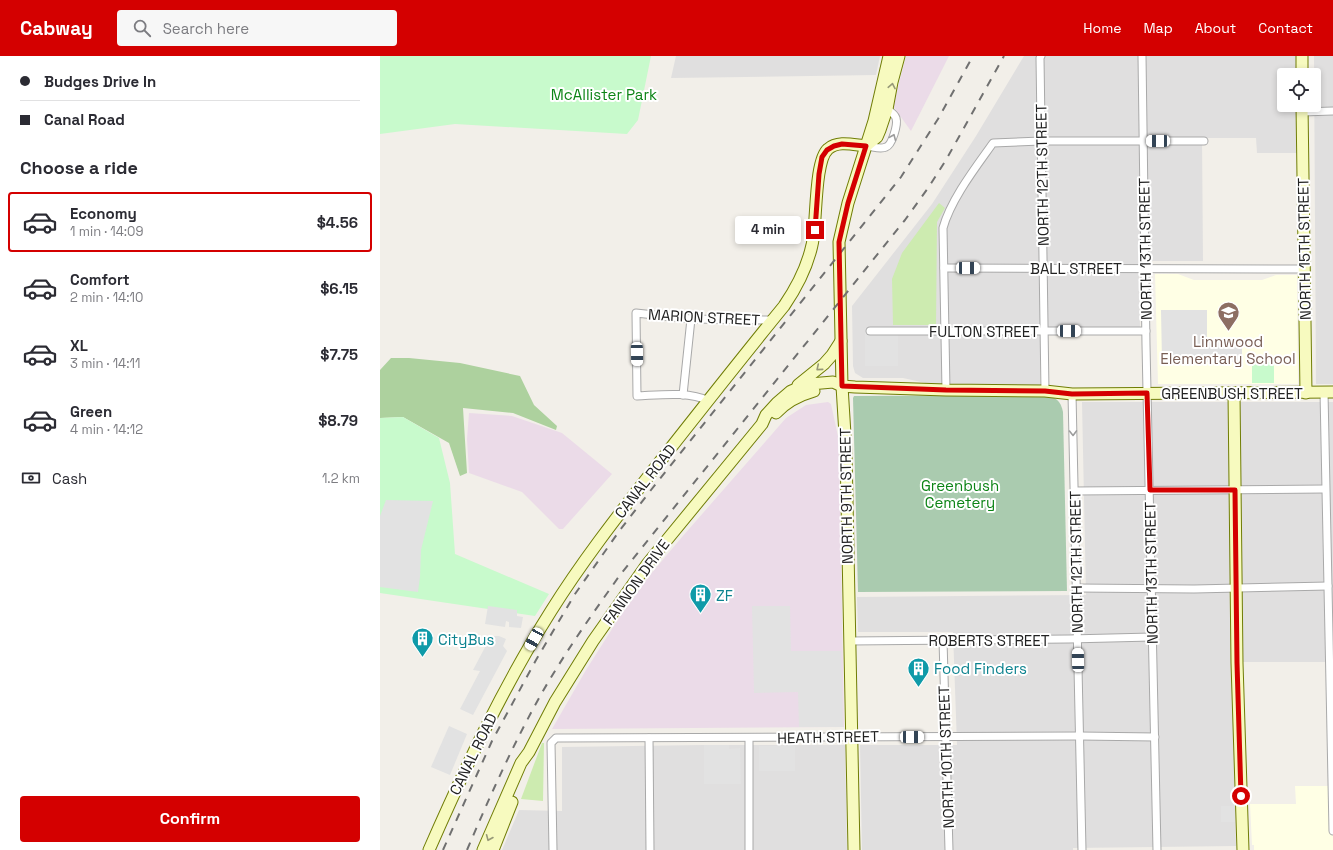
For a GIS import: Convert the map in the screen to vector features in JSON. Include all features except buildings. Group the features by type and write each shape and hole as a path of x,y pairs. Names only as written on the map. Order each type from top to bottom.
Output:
{"main road":[{"name":"NORTH 9TH STREET","path":"854,850 846,451 842,386 839,242 848,203 874,121 889,56"},
{"name":"NORTH 9TH STREET","path":"866,146 877,137 888,109 892,82 899,56"},
{"path":"1302,56 1302,68"},
{"name":"NORTH 15TH STREET","path":"1302,112 1306,393"},
{"name":"CANAL ROAD","path":"429,850 456,788 485,728 548,615 594,547 794,292 807,263 815,230 819,174 822,157 827,150 842,144 866,146"},
{"path":"791,391 824,364 842,340"},
{"name":"FANNON DRIVE","path":"483,850 522,763 555,702 593,641 639,576 762,424 766,416 777,403 791,391 810,384 833,382 842,386"},
{"name":"GREENBUSH STREET","path":"842,386 946,390 1045,391 1072,394 1328,392"},
{"name":"FANNON DRIVE","path":"762,424 771,419 793,400 804,394 816,390 829,390 842,386"},
{"path":"1234,393 1237,663 1243,850"},
{"name":"FANNON DRIVE","path":"493,850 526,765 529,752"}],"street":[{"name":"NORTH 12TH STREET","path":"1041,56 1045,391"},
{"name":"NORTH 13TH STREET","path":"1142,56 1147,393 1157,850"},
{"path":"1321,110 1333,111"},
{"path":"946,390 943,228 946,216 967,181 993,143 1041,141 1204,141"},
{"name":"BALL STREET","path":"944,268 1304,268"},
{"name":"MARION STREET","path":"683,395 637,396 636,313 691,318 772,320"},
{"path":"691,318 683,395 701,397 709,401"},
{"name":"FULTON STREET","path":"870,331 1146,331"},
{"path":"1328,392 1325,489 1329,500 1328,586 1331,608 1333,831"},
{"name":"NORTH 12TH STREET","path":"1072,394 1082,850"},
{"path":"1075,491 1325,489"},
{"path":"1077,588 1151,589 1328,586"},
{"name":"ROBERTS STREET","path":"850,641 1152,637"},
{"name":"NORTH 10TH STREET","path":"943,640 949,850"},
{"name":"HEATH STREET","path":"553,850 551,743 556,738 749,738 852,736 1155,737"},
{"path":"650,738 650,850"},
{"path":"749,738 749,850"}],"shaded area":[{"path":"676,56 880,56 876,75 671,78"},
{"path":"906,56 949,56 911,131 893,106"},
{"path":"1024,56 1296,56 1297,68 1277,68 1277,112 1297,112 1298,153 1257,153 1256,138 1202,138 1203,261 1139,261 1140,329 1040,328 1040,385 955,385 930,384 903,378 863,378 855,373 853,366 852,306 932,204 976,136"},
{"path":"1314,56 1333,56 1333,384 1316,384 1314,112 1321,112 1321,68 1314,68"},
{"path":"1155,274 1178,274 1194,280 1262,280 1276,275 1297,275 1298,384 1158,384"},
{"path":"1161,310 1207,310 1207,342 1242,343 1242,362 1162,362"},
{"path":"865,328 877,328 898,334 898,366 865,366"},
{"path":"828,402 831,404 839,441 844,727 552,729 586,670 619,618 650,575 682,537 786,418 806,405"},
{"path":"1082,402 1333,402 1333,662 1232,662 1236,846 1073,848 1073,850 862,850 860,745 957,745 953,632 858,632 857,597 1086,595"},
{"path":"469,413 512,416 562,433 612,474 563,529 559,529 522,492 469,473 467,439"},
{"path":"386,500 433,501 421,550 418,592 380,587 380,516"},
{"path":"488,606 517,610 517,616 523,617 521,628 509,627 509,622 506,621 505,627 485,624"},
{"path":"752,606 790,606 791,651 841,651 843,727 799,727 798,692 754,693"},
{"path":"491,636 499,636 506,639 503,646 507,651 473,715 460,709 480,671 473,670"},
{"path":"449,726 467,734 450,775 431,767"},
{"path":"704,745 729,745 729,749 740,748 741,784 704,784"},
{"path":"845,745 847,850 502,850 519,810 562,811 562,747"},
{"path":"759,746 795,746 795,771 759,771"},
{"path":"1295,786 1333,786 1333,850 1254,850 1254,845 1252,845 1250,804 1296,804"},
{"path":"1221,806 1235,806 1235,822 1221,822"}],"green space":[{"name":"McAllister Park","path":"380,56 651,56 638,120 627,134 455,124 380,134"},
{"path":"939,203 945,208 937,222 936,325 893,325 892,279 902,253"},
{"path":"391,358 409,358 460,363 520,376 534,405 557,426 556,430 513,413 463,408 467,473 460,476 449,443 403,417 380,418 380,370"},
{"path":"1252,362 1274,362 1274,383 1252,383"},
{"name":"Greenbush Cemetery","path":"1044,395 1057,400 1061,405 1063,412 1067,591 858,592 854,396"},
{"path":"403,417 439,438 450,483 455,554 549,594 535,616 380,593 380,418"},
{"path":"542,743 544,743 543,801 521,799"}],"railway":[{"path":"443,850 492,741 536,660 575,594 620,530 651,490 901,177 938,119 973,56"},
{"path":"467,850 512,749 543,691 580,632 620,575 905,220 946,160 1004,56"}],"place":[{"name":"Linnwood Elementary School","path":"1228,332"},
{"name":"ZF","path":"701,614"},
{"name":"CityBus","path":"423,658"},
{"name":"Food Finders","path":"919,688"}],"route":[{"path":"815,230 819,174 822,157 827,150 842,144 866,146 848,203 839,242 842,386 946,390 1045,391 1072,394 1147,393 1150,490 1235,490 1237,663 1241,796"}]}
